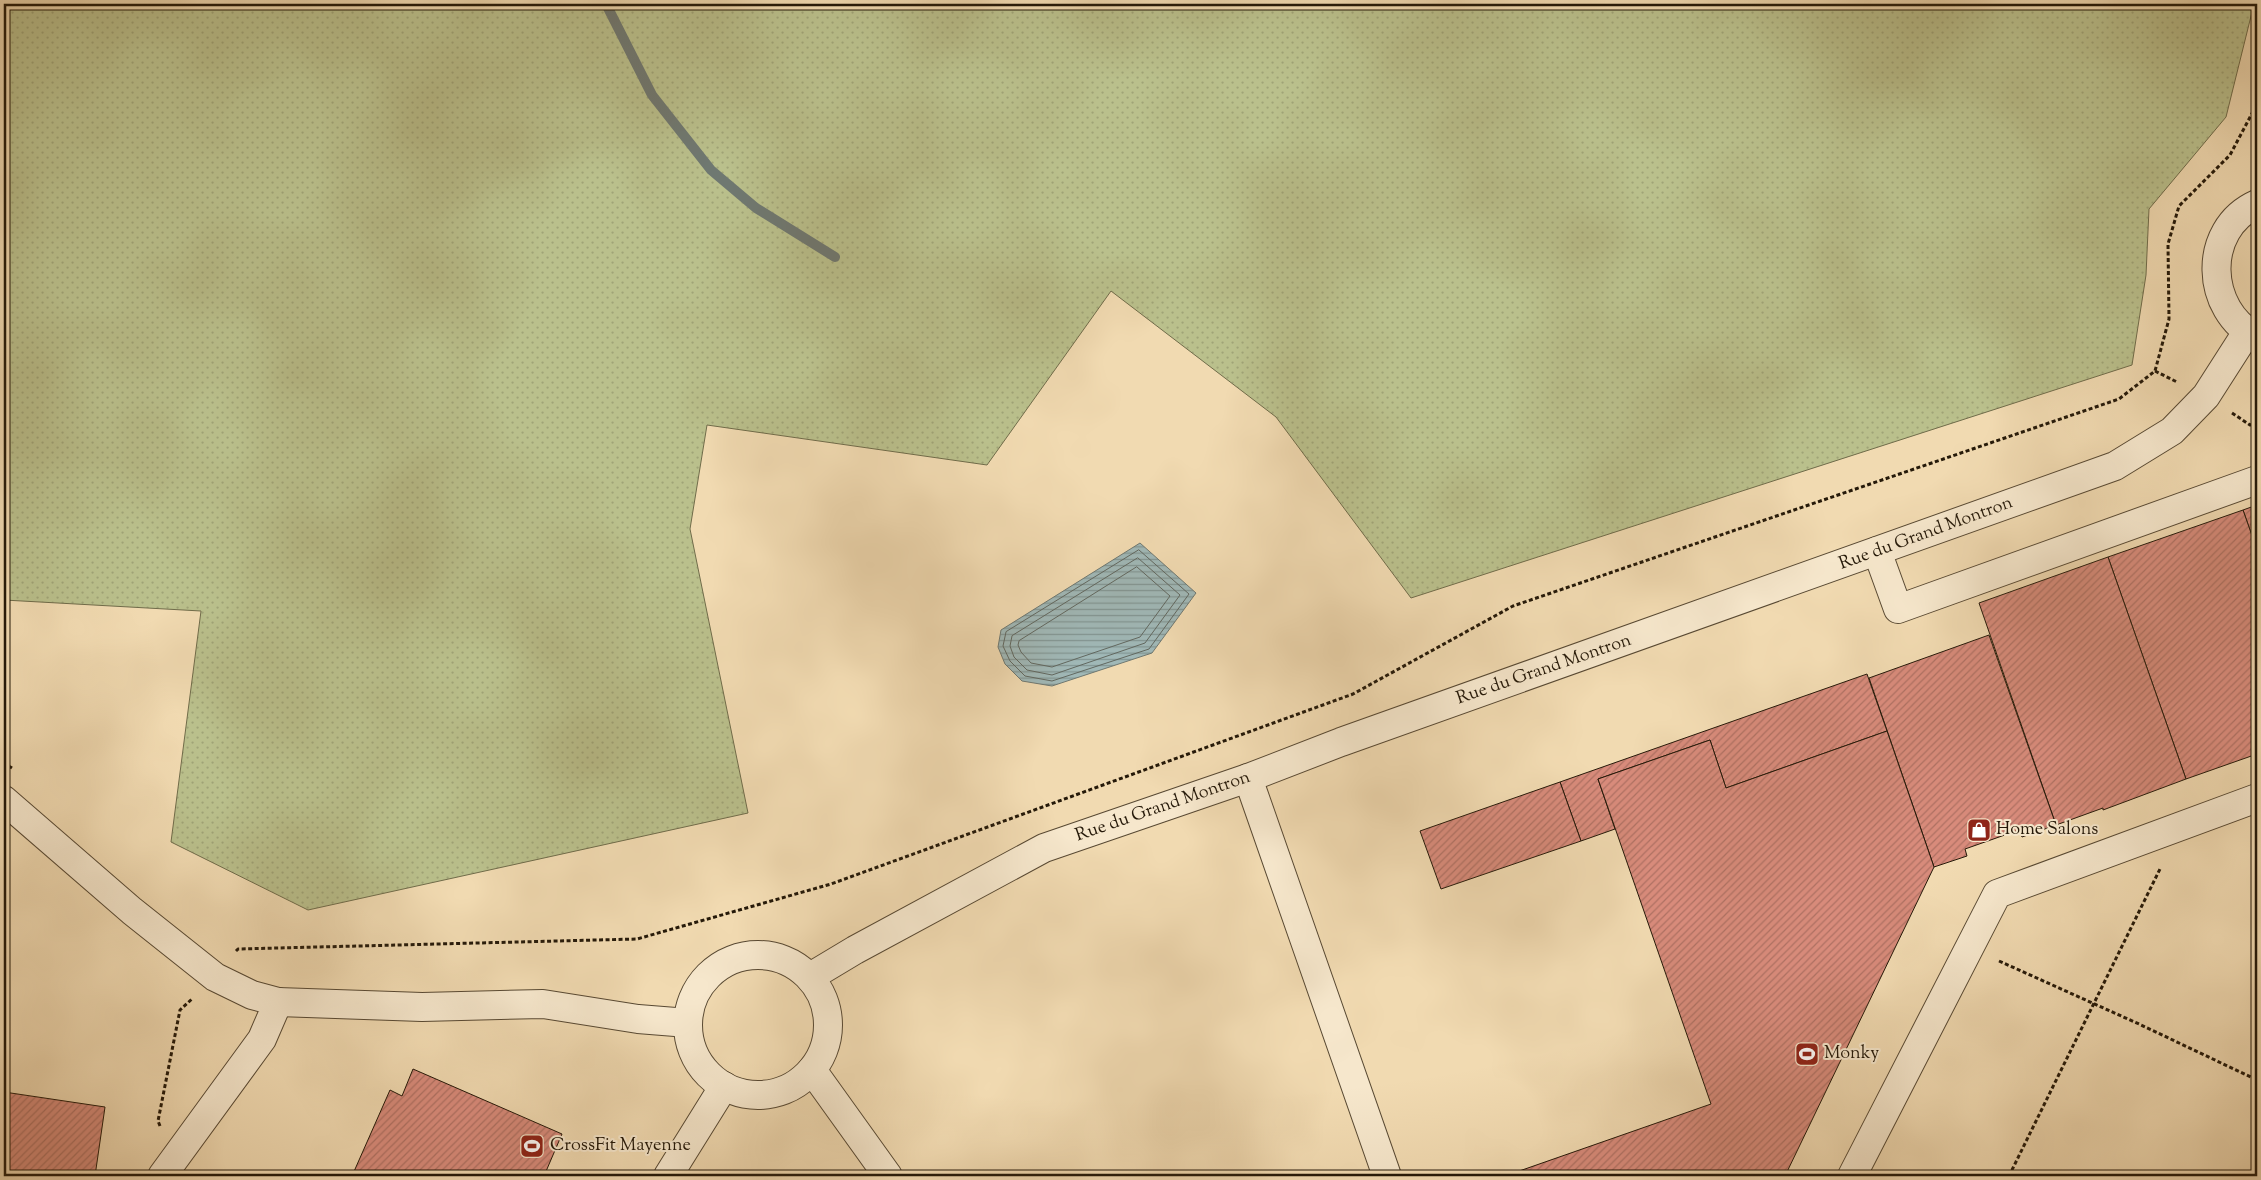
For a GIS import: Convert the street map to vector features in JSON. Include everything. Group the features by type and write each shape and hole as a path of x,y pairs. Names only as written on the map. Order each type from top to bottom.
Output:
{"street":[{"path":"2252,334 2230,315 2219,293 2216,269 2220,245 2232,223 2250,207 2257,204"},
{"name":"Rue du Grand Montron","path":"810,977 855,950 1044,848 1248,778 1350,739 2116,466 2172,431 2206,396 2252,334"},
{"path":"1876,552 1898,609 2257,480"},
{"path":"1248,778 1386,1176"},
{"path":"1852,1176 1997,894 2257,798"},
{"path":"4,800 132,911 208,984 278,1002 422,1007 543,1004 638,1019 688,1023"},
{"path":"745,956 769,956 791,963 810,977 821,994 828,1013 828,1034 823,1053 812,1070 793,1086 771,1094 747,1094 724,1086 709,1075 697,1059 690,1042 688,1023 693,999 705,980 723,964 745,956"},
{"path":"169,1167 262,1038 278,1002"},
{"path":"812,1070 888,1176"},
{"path":"668,1176 724,1086"}],"path":[{"path":"169,1167 158,1121 180,1010 208,984 238,949 637,939 831,884 1353,694 1513,606 2120,399 2155,371 2169,319 2168,244 2179,206 2230,155 2257,104"},
{"path":"2010,1176 2163,863 2154,836"},
{"path":"1970,948 2257,1080"}],"green space":[{"path":"4,4 2254,4 2226,117 2149,209 2146,275 2132,365 1411,598 1276,417 1111,291 987,465 707,425 690,529 748,813 308,910 171,842 201,611 4,600"}],"water":[{"path":"1140,543 1196,593 1152,653 1052,686 1022,681 1005,664 998,647 1001,630"}],"building":[{"path":"2257,505 2257,550 2243,510"},
{"path":"2243,510 2257,550 2257,754 2186,779 2108,557"},
{"path":"2108,557 2186,779 2103,810 2103,808 2056,825 1979,603"},
{"path":"1989,635 2056,825 2022,837 2019,830 1965,849 1967,856 1934,867 1869,678"},
{"path":"1867,674 1887,731 1726,788 1710,740 1598,779 1615,829 1581,841 1560,782"},
{"path":"1887,731 1934,867 1785,1176 1505,1176 1711,1104 1598,779 1710,740 1726,788"},
{"path":"1560,782 1581,841 1441,889 1420,831"},
{"path":"413,1069 562,1134 544,1176 352,1176 390,1090 402,1096"},
{"path":"4,1092 105,1107 95,1176 50,1176 4,1170"}],"waterway":[{"path":"606,4 652,95 711,170 756,208 835,257"}],"place":[{"name":"Home Salons","path":"1979,830"},
{"name":"Monky","path":"1807,1054"},
{"name":"CrossFit Mayenne","path":"532,1146"}]}
